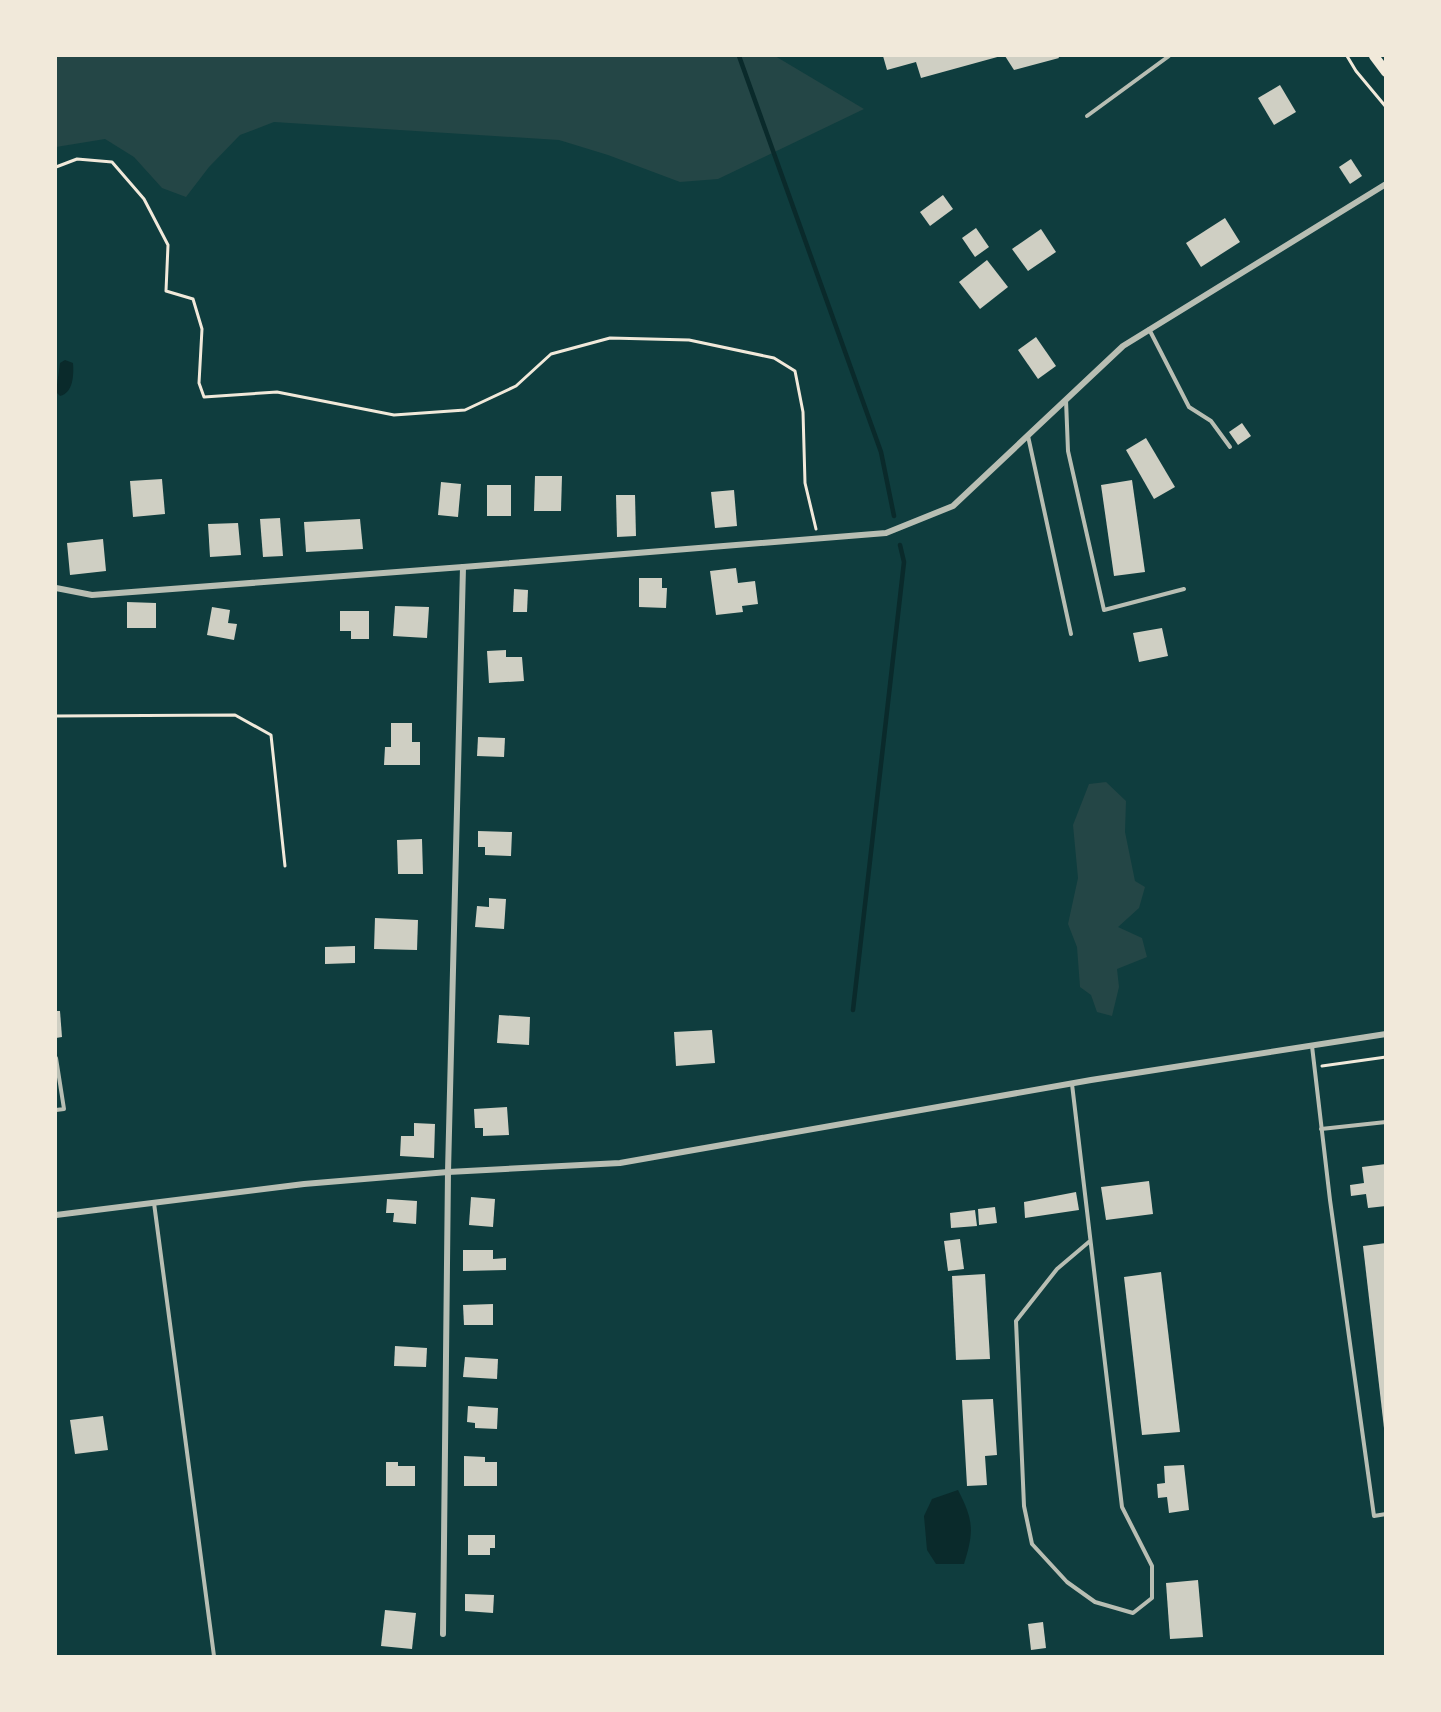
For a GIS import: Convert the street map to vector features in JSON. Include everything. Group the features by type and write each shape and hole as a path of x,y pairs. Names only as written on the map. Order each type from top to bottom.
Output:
{"main road":[{"path":"1374,56 1386,72"}],"street":[{"path":"56,588 92,595 886,533 952,506 1123,346 1386,184"},
{"path":"443,1634 448,1172 463,567"},
{"path":"56,1215 304,1184 448,1172 620,1163 1072,1084 1386,1034"}],"lane":[{"path":"1087,116 1169,56"},
{"path":"1149,328 1189,407 1211,421 1230,447"},
{"path":"1066,399 1068,451 1104,610 1184,588"},
{"path":"1028,435 1071,634"},
{"path":"1312,1045 1374,1516 1386,1514"},
{"path":"56,1058 64,1109 56,1110"},
{"path":"1072,1084 1122,1507 1152,1566 1152,1598 1133,1612 1095,1602 1067,1582 1032,1544 1024,1506 1016,1322 1057,1269 1090,1241"},
{"path":"1322,1130 1386,1122"},
{"path":"154,1203 214,1656"}],"path":[{"path":"1347,56 1356,71 1386,107"},
{"path":"56,167 77,159 112,162 144,199 168,245 166,291 193,299 202,329 199,383 204,397 277,392 394,415 465,410 516,386 551,354 610,338 689,340 774,358 795,371 803,412 805,483 814,528 834,537"},
{"path":"56,716 236,715 271,735 285,866"},
{"path":"1314,1067 1386,1057"}],"shaded area":[{"path":"56,56 775,56 864,109 718,179 680,182 608,155 559,140 274,122 240,135 209,167 186,197 162,188 134,157 105,139 56,147"},
{"path":"65,360 73,363 73,378 68,391 60,396 56,392 60,363"},
{"path":"1106,782 1126,801 1125,832 1135,881 1145,887 1139,908 1118,927 1142,938 1147,957 1117,969 1119,987 1112,1016 1097,1012 1091,995 1080,987 1077,947 1068,924 1078,878 1073,825 1089,784"},
{"path":"958,1490 967,1510 971,1527 970,1543 964,1564 936,1564 927,1550 924,1516 932,1499"}],"building":[{"path":"883,56 1001,56 921,78 916,62 887,70"},
{"path":"1005,56 1058,56 1059,58 1014,70"},
{"path":"1280,85 1296,112 1274,125 1258,98"},
{"path":"1351,159 1362,176 1350,184 1339,167"},
{"path":"943,195 953,209 930,226 920,212"},
{"path":"1225,218 1240,242 1201,267 1186,243"},
{"path":"976,228 989,247 975,257 962,238"},
{"path":"1041,229 1056,252 1028,271 1012,249"},
{"path":"987,260 1008,287 980,309 959,282"},
{"path":"1036,337 1056,366 1038,379 1018,350"},
{"path":"1242,423 1251,436 1238,445 1229,432"},
{"path":"1146,438 1175,487 1154,499 1126,450"},
{"path":"535,476 562,476 561,511 534,511"},
{"path":"162,479 165,514 133,517 130,481"},
{"path":"1132,480 1145,572 1114,576 1101,485"},
{"path":"441,482 461,484 458,517 438,515"},
{"path":"487,485 511,485 511,516 487,516"},
{"path":"734,490 737,526 715,528 711,492"},
{"path":"616,495 635,495 636,536 617,537"},
{"path":"280,518 283,556 263,557 260,519"},
{"path":"360,519 363,549 306,552 304,522"},
{"path":"238,523 241,555 210,557 208,524"},
{"path":"103,539 106,571 70,575 67,543"},
{"path":"736,568 738,583 755,581 758,604 742,606 743,612 716,615 710,571"},
{"path":"639,578 662,578 662,588 667,588 666,608 639,607"},
{"path":"514,589 528,590 527,612 513,612"},
{"path":"127,602 156,603 156,628 127,628"},
{"path":"395,606 429,607 427,638 393,636"},
{"path":"212,607 230,610 228,623 237,624 234,640 207,635"},
{"path":"340,611 369,611 369,639 351,639 351,631 340,631"},
{"path":"1162,628 1168,656 1139,662 1133,633"},
{"path":"506,650 506,657 522,657 524,681 489,683 487,651"},
{"path":"391,723 412,723 412,742 420,742 420,765 384,765 385,747 391,747"},
{"path":"478,737 505,738 504,757 477,756"},
{"path":"478,831 512,832 511,856 485,855 485,847 478,847"},
{"path":"422,839 423,874 398,874 397,840"},
{"path":"489,898 506,899 504,929 475,927 477,906 489,907"},
{"path":"375,918 418,920 417,950 374,949"},
{"path":"355,946 355,963 325,964 325,947"},
{"path":"56,1011 60,1011 62,1037 56,1038"},
{"path":"499,1015 530,1017 529,1045 497,1043"},
{"path":"712,1030 715,1063 676,1066 674,1032"},
{"path":"507,1107 509,1135 483,1136 483,1128 475,1128 474,1109"},
{"path":"414,1123 435,1124 434,1158 400,1156 401,1136 414,1136"},
{"path":"1386,1164 1386,1206 1368,1208 1366,1194 1351,1196 1350,1185 1364,1183 1362,1167"},
{"path":"1149,1181 1153,1214 1106,1220 1101,1187"},
{"path":"1076,1192 1079,1210 1025,1218 1024,1202"},
{"path":"471,1197 495,1199 493,1227 469,1225"},
{"path":"387,1199 417,1201 416,1224 393,1222 394,1213 386,1213"},
{"path":"995,1207 997,1223 979,1225 978,1209"},
{"path":"975,1210 977,1226 951,1228 950,1213"},
{"path":"960,1239 964,1269 948,1271 944,1241"},
{"path":"1386,1243 1386,1428 1384,1428 1363,1246"},
{"path":"463,1250 493,1250 493,1259 506,1258 506,1270 463,1271"},
{"path":"1161,1272 1180,1432 1142,1435 1124,1277"},
{"path":"985,1274 990,1359 956,1360 952,1276"},
{"path":"493,1304 493,1325 464,1325 463,1305"},
{"path":"395,1346 427,1348 426,1367 394,1366"},
{"path":"465,1357 498,1359 497,1379 463,1377"},
{"path":"993,1399 997,1455 985,1456 987,1485 967,1486 962,1400"},
{"path":"468,1406 498,1408 497,1429 475,1428 475,1423 467,1422"},
{"path":"103,1416 108,1450 75,1454 70,1420"},
{"path":"464,1456 485,1457 485,1462 497,1462 497,1486 464,1486"},
{"path":"386,1462 398,1462 398,1466 415,1466 415,1486 386,1486"},
{"path":"1184,1465 1189,1510 1169,1513 1167,1497 1158,1498 1157,1484 1165,1483 1164,1466"},
{"path":"468,1535 495,1535 495,1548 490,1548 490,1555 468,1555"},
{"path":"1198,1580 1203,1637 1170,1639 1166,1583"},
{"path":"465,1594 494,1595 493,1613 465,1611"},
{"path":"385,1610 416,1613 412,1649 381,1646"},
{"path":"1043,1622 1046,1648 1031,1650 1028,1624"}],"waterway":[{"path":"739,56 881,452 894,516"},
{"path":"853,1010 904,562 900,545"}]}
